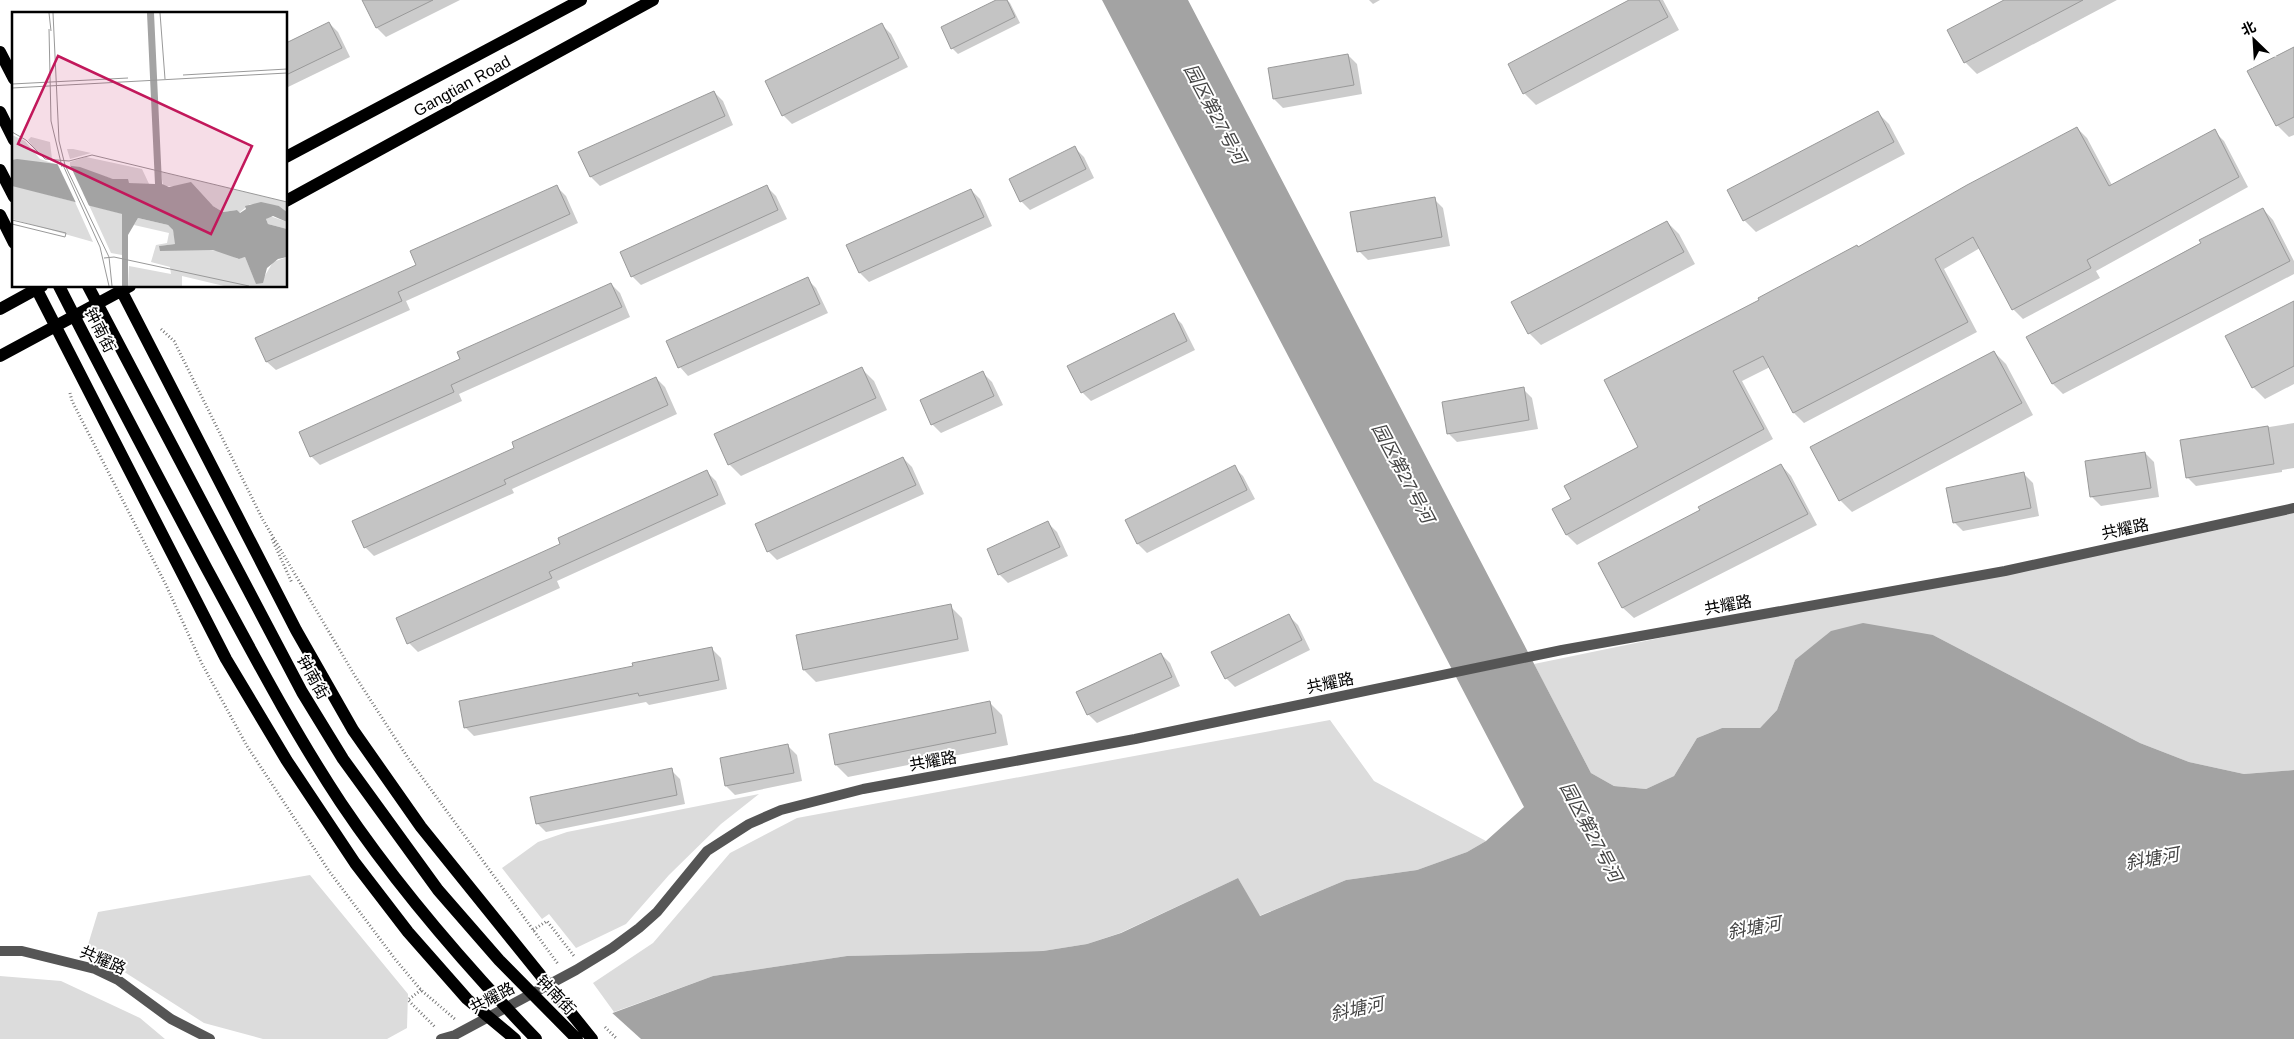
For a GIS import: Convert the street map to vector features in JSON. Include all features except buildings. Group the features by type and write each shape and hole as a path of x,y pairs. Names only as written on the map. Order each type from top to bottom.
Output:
{"main road":[{"name":"Gangtian Road","path":"288,156 581,0"},
{"name":"Gangtian Road","path":"288,200 653,0"},
{"path":"0,52 12,75"},
{"path":"0,112 12,136"},
{"path":"0,170 12,193"},
{"path":"0,215 12,239"},
{"path":"0,308 36,288"},
{"path":"38,288 55,326 226,659 287,761 355,863 408,932 467,998 515,1039"},
{"name":"钟南街","path":"60,288 110,387 239,629 303,742 341,803 382,861 433,925 475,975 536,1039"},
{"name":"钟南街","path":"89,288 302,692 343,759 438,890 499,960 577,1039"},
{"path":"0,356 123,288 296,630 353,730 386,780 421,827 592,1039"}],"street":[{"name":"共耀路","path":"443,1038 455,1035 582,966 645,923 707,851 749,824 781,810 863,789 1135,739 1562,650 2005,571 2294,508"},
{"name":"共耀路","path":"0,950 22,951 95,969 118,980 171,1019 210,1039"}],"path":[{"path":"154,322 174,341 263,520 295,591"},
{"path":"263,520 369,698 435,796 562,970"},
{"path":"329,871 421,990 459,1023"},
{"path":"533,930 547,921 582,966"},
{"path":"421,990 408,1000 443,1038"},
{"path":"603,1024 617,1039"}],"shaded area":[{"path":"2294,507 2294,770 2244,774 2189,762 2140,743 1933,635 1795,660 1777,710 1760,728 1722,728 1697,738 1674,776 1646,789 1614,786 1591,773 1534,664"},
{"path":"1330,720 1374,781 1486,841 1467,852 1417,870 1346,880 1259,916 1238,878 1120,933 1087,944 1043,951 847,956 713,976 614,1012 593,983 653,943 730,853 797,818"},
{"path":"759,794 721,824 669,875 626,924 576,948 549,914 542,919 502,868 538,842 567,832"},
{"path":"310,875 408,994 407,1028 387,1039 263,1039 204,1023 87,948 98,912"},
{"path":"0,976 61,981 140,1018 165,1039 0,1039"}],"water":[{"path":"1102,0 1188,0 1591,773 1614,786 1646,789 1674,776 1697,738 1722,728 1760,728 1777,710 1795,660 1831,631 1863,623 1933,635 2140,743 2189,762 2244,774 2294,770 2294,1039 548,1039 713,976 847,956 1043,951 1087,944 1121,933 1238,878 1260,916 1346,880 1417,870 1467,852 1486,841 1524,807"}],"pier":[{"path":"610,1011 641,1039 545,1039 547,1037"}],"water label":[{"name":"园区第27号河","path":"1215,114"},
{"name":"园区第27号河","path":"1403,473"},
{"name":"园区第27号河","path":"1591,832"},
{"name":"斜塘河","path":"2152,859"},
{"name":"斜塘河","path":"1754,928"},
{"name":"斜塘河","path":"1357,1009"}]}
